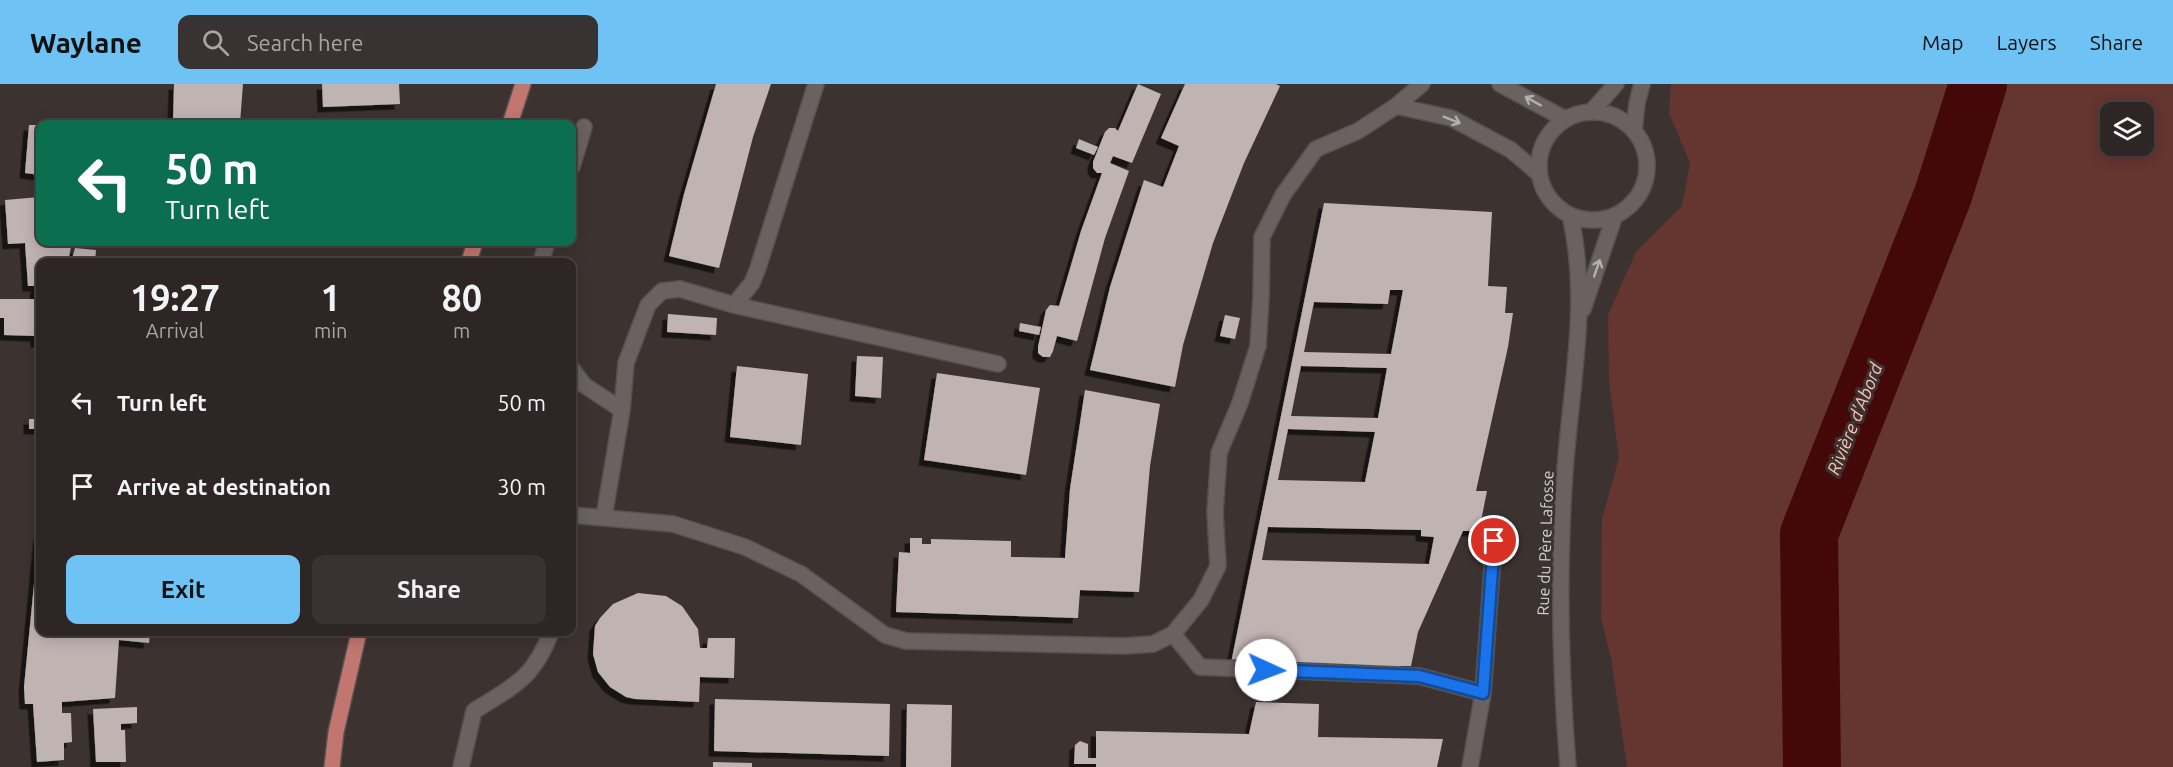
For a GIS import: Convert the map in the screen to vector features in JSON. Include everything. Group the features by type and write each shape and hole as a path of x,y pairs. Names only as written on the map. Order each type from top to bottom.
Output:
{"main road":[{"path":"511,120 523,84"},
{"path":"332,767 336,732 358,636"}],"street":[{"path":"734,304 752,283 758,268 816,84"},
{"path":"576,515 673,524 745,547 801,574 885,635 906,641 1125,646 1153,644 1173,634 1201,600 1218,566 1215,512 1219,453 1240,403 1258,345 1262,297 1262,237 1282,195 1316,149 1358,131 1396,106 1422,84"},
{"path":"1500,84 1565,119"},
{"path":"1592,111 1616,84"},
{"path":"1635,131 1637,103 1642,84"},
{"path":"1396,106 1451,118 1510,150 1538,173"},
{"path":"1592,111 1608,113 1623,120 1635,131 1643,145 1647,161 1646,178 1640,193 1629,206 1615,215 1585,220 1570,215 1555,205 1544,190 1538,173 1540,152 1549,133 1565,119 1578,113 1592,111"},
{"path":"576,153 584,127"},
{"name":"Rue du Père Lafosse","path":"1568,767 1563,706 1560,600 1564,471 1579,321 1577,267 1570,215"},
{"name":"Rue du Père Lafosse","path":"1579,321 1615,215"},
{"path":"604,517 622,410 626,363 648,305 662,291 680,289 734,304 998,364"},
{"path":"576,374 584,385 622,410"},
{"path":"1470,767 1483,693 1494,541"},
{"path":"1173,634 1200,667 1419,676 1483,693"},
{"path":"461,767 474,711 515,685 532,670 543,653 549,636"}],"shaded area":[{"path":"1671,84 2173,84 2173,767 1627,767 1611,658 1601,618 1602,519 1619,458 1609,382 1608,315 1636,252 1682,206 1690,163 1669,113"}],"building":[{"path":"174,84 243,84 240,120 173,120"},
{"path":"322,84 399,84 400,104 323,107"},
{"path":"716,84 771,84 753,137 719,268 669,256 684,194"},
{"path":"1138,84 1161,94 1132,163 1113,156 1110,163 1129,171 1105,238 1077,341 1057,336 1050,357 1043,357 1038,353 1038,347 1046,310 1050,305 1059,306 1081,231 1102,173 1097,173 1093,168 1093,162 1105,132 1109,128 1115,128 1118,131"},
{"path":"1185,84 1276,84 1280,86 1244,163 1213,243 1183,345 1175,387 1090,370 1110,287 1144,180 1163,187 1179,146 1161,138"},
{"path":"29,125 36,125 36,174 25,173"},
{"path":"1079,139 1098,147 1094,155 1076,148"},
{"path":"36,197 36,246 71,246 69,258 36,258 36,286 28,286 25,243 8,244 5,200"},
{"path":"1324,203 1492,212 1488,286 1507,287 1505,313 1513,313 1508,347 1476,491 1487,491 1479,531 1463,531 1418,632 1411,666 1400,666 1396,671 1230,668","holes":["1390,290 1403,290 1391,354 1304,352 1314,302 1388,304","1301,366 1387,368 1378,418 1291,416","1288,429 1375,432 1365,482 1278,480","1268,527 1421,530 1421,536 1434,537 1429,564 1262,560"]},
{"path":"75,248 96,250 95,258 72,258"},
{"path":"36,286 36,336 4,335 4,318 0,318 0,299 35,299"},
{"path":"668,314 717,318 716,335 667,332"},
{"path":"1225,315 1240,318 1235,339 1220,336"},
{"path":"1020,323 1041,327 1039,335 1019,331"},
{"path":"857,356 883,357 881,398 855,396"},
{"path":"737,366 808,374 801,445 730,437"},
{"path":"937,373 1040,388 1026,475 924,460"},
{"path":"1085,390 1160,404 1150,466 1139,592 1080,590 1078,618 896,612 899,552 910,553 910,538 922,538 922,544 931,544 931,539 1011,541 1011,557 1065,558 1070,489"},
{"path":"29,419 36,419 36,429 29,429"},
{"path":"36,564 36,636 150,636 149,643 119,640 115,698 62,702 62,713 71,713 72,742 64,743 64,760 37,762 33,704 25,704 24,687"},
{"path":"638,593 666,596 682,606 698,629 700,648 707,648 708,638 735,638 734,678 700,677 699,702 635,699 626,697 610,687 598,672 593,654 595,626 613,604"},
{"path":"715,699 890,704 889,756 714,751"},
{"path":"1256,702 1319,704 1318,737 1443,739 1437,767 1096,767 1096,764 1074,764 1075,745 1080,741 1088,744 1088,758 1096,758 1096,731 1249,734"},
{"path":"907,704 952,705 951,767 906,767"},
{"path":"137,707 137,723 121,724 121,730 125,730 126,762 96,762 93,709"},
{"path":"713,762 752,763 752,767 713,767"}],"waterway":[{"name":"Rivière d'Abord","path":"1812,767 1809,534 1943,195 1978,84"}],"route":[{"path":"1266,670 1419,676 1483,693 1494,541"}]}
